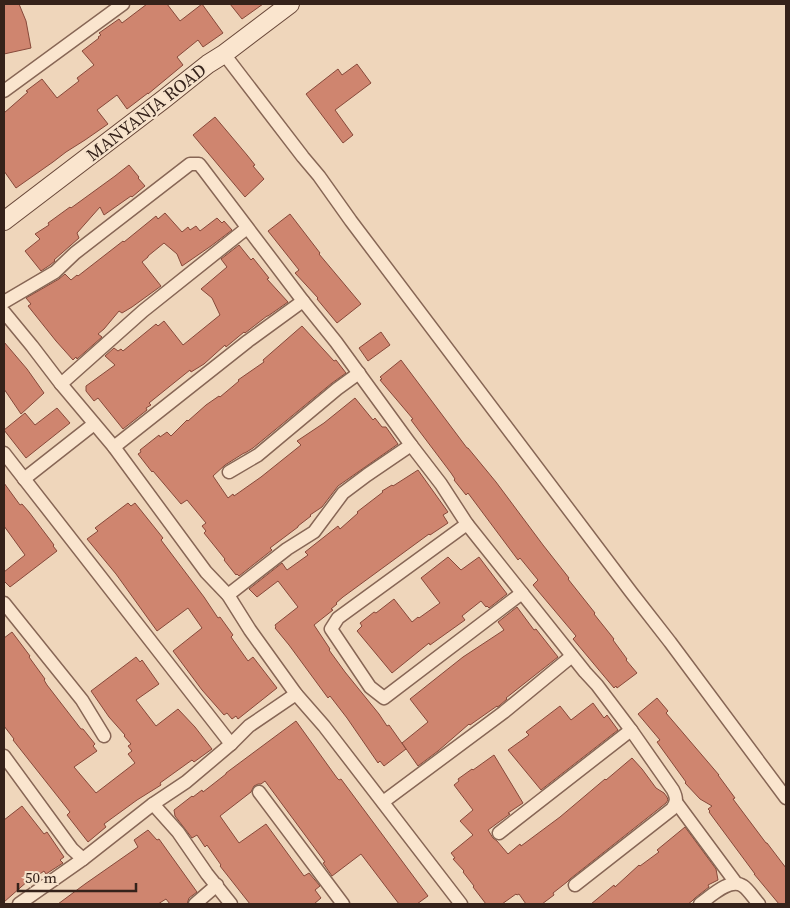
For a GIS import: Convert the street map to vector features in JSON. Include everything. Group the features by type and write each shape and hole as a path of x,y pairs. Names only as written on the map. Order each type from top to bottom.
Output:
{"main road":[{"name":"MANYANJA ROAD","path":"4,221 208,64 290,4"}],"street":[{"path":"4,91 123,4"},
{"path":"224,54 319,176 786,798"},
{"path":"4,302 55,272 75,253 190,164 199,164 303,302 336,342 441,484 467,524 631,730 670,784 676,796 676,802 669,812 575,885"},
{"path":"61,384 143,311 247,228"},
{"path":"114,446 248,340 303,302"},
{"path":"4,312 61,384 114,446 206,572 228,595 250,630 296,694 324,726 461,904"},
{"path":"229,472 258,455 359,373"},
{"path":"24,479 94,424"},
{"path":"228,595 287,549 314,532 343,493 411,445"},
{"path":"4,453 231,744"},
{"path":"467,524 338,618 331,629 370,687 384,698 522,593"},
{"path":"4,602 8,618 82,700 104,736"},
{"path":"383,802 504,712 572,656"},
{"path":"19,904 84,859 153,804 186,782 249,726 296,694"},
{"path":"499,833 631,730"},
{"path":"4,756 72,849 84,859"},
{"path":"258,792 344,904"},
{"path":"676,802 736,883 743,886 759,904"},
{"path":"153,804 178,832 207,874 231,904"},
{"path":"700,904 725,886 736,883"},
{"path":"195,904 217,885"}],"building":[{"path":"4,4 19,4 26,21 31,48 4,54"},
{"path":"147,4 167,4 180,21 202,4 223,33 203,47 198,40 177,57 183,65 127,109 117,95 97,110 108,124 16,188 4,171 4,113 28,92 26,91 42,79 57,98 79,81 77,78 94,65 82,51 99,38 101,35 99,33 119,19 122,23"},
{"path":"230,4 263,4 242,19"},
{"path":"357,64 371,83 335,110 353,135 343,143 306,94 338,69 342,75"},
{"path":"215,117 255,165 253,166 264,179 245,197 193,135"},
{"path":"129,165 145,186 104,215 100,207 77,233 79,238 55,261 41,271 25,251 40,239 35,234"},
{"path":"165,213 182,232 188,227 190,230 196,226 200,231 217,218 222,223 224,221 232,230 182,266 177,254 164,243 148,256 142,262 161,286 122,313 119,311 98,334 102,337 77,359 76,357 73,360 28,306 31,304 26,298 65,274 71,280 78,276 156,216 158,219"},
{"path":"290,214 319,254 361,304 337,323 318,298 295,273 299,270 268,231"},
{"path":"239,245 251,260 253,258 269,278 267,279 288,302 244,332 226,347 225,345 204,364 191,372 190,370 149,403 151,405 146,408 147,410 123,429 98,398 94,401 86,391 86,386 115,365 105,356 114,348 118,351 121,349 123,351 156,324 158,326 164,321 183,345 220,315 212,298 201,289 227,267 221,259"},
{"path":"302,326 334,361 336,360 346,373 253,448 225,465 213,476 228,498 233,494 234,496 261,477 301,445 297,441 324,423 355,398 373,420 375,418 382,427 386,427 398,444 338,486 322,507 270,548 272,550 239,576 236,575 204,533 206,531 202,526 206,523 187,500 181,504 138,454 141,452 140,450 159,435 160,437 167,432 171,436 187,420 264,362 263,360"},
{"path":"381,332 390,345 368,361 359,348"},
{"path":"4,342 44,393 21,414 4,389"},
{"path":"401,360 569,578 637,673 617,688 616,686 614,688 573,639 576,636 533,585 538,580 520,558 518,560 468,493 466,495 454,480 451,473 411,420 413,419 380,380 382,379 380,377"},
{"path":"57,408 70,423 26,458 4,430 25,413 35,425"},
{"path":"418,470 448,512 443,515 448,523 429,534 343,597 331,609 333,610 314,625 345,672 387,726 389,725 406,749 384,766 380,761 378,763 347,718 330,696 328,698 275,628 275,625 298,607 278,581 257,597 249,589 282,563 287,570 308,555 305,552 338,526 340,529 382,491"},
{"path":"4,483 20,505 22,504 29,512 57,551 10,587 4,581 4,572 25,555 4,526"},
{"path":"128,503 131,506 135,503 163,538 161,540 218,618 220,617 233,635 231,637 248,661 253,657 277,688 238,719 236,716 232,719 227,713 224,715 202,690 173,651 202,628 188,608 157,631 116,574 87,539 98,531 95,528"},
{"path":"448,557 461,570 479,557 507,594 489,608 481,601 462,616 465,620 430,645 429,643 392,673 357,631 362,626 360,623 394,599 412,622 440,603 421,578"},
{"path":"517,607 558,657 506,698 499,706 469,724 418,766 402,743 428,722 410,699 463,657 504,630 498,622"},
{"path":"12,632 30,656 47,685 95,744 93,746 97,751 74,767 96,793 135,763 128,754 132,751 128,746 131,744 91,691 136,657 140,662 142,660 159,684 136,700 156,726 178,709 212,749 194,762 192,760 160,783 161,785 104,824 106,827 88,842 67,815 70,812 4,726 4,638"},
{"path":"657,698 668,711 666,713 719,775 735,798 733,799 786,868 786,904 779,904 754,874 709,812 708,809 712,806 700,799 685,783 657,742 660,740 638,714"},
{"path":"593,703 604,718 607,715 618,730 541,790 508,750 529,735 526,732 560,706 571,720"},
{"path":"296,721 337,778 341,779 428,896 417,904 399,904 361,854 332,876 323,863 325,862 265,781 254,786 251,792 220,816 239,843 266,824 304,876 309,873 320,886 315,890 321,898 314,904 250,904 220,866 207,845 205,847 197,835 192,838 175,816 174,810 192,796 202,790 203,792"},
{"path":"494,755 523,803 488,830 508,854 560,817 632,758 656,788 664,793 668,800 542,904 526,904 519,894 516,894 502,904 486,904 464,871 453,859 455,858 451,853 473,835 460,821 473,810 454,785 459,781 458,779"},
{"path":"22,806 44,834 47,832 64,857 60,860 63,863 46,874 44,871 29,880 4,902 4,820"},
{"path":"685,827 716,869 718,880 708,885 709,887 688,904 591,904 614,885 615,887 639,865 659,852 657,850"},
{"path":"148,830 157,840 159,839 197,892 189,898 187,904 170,904 166,899 158,904 58,904 138,847 134,840"}]}
